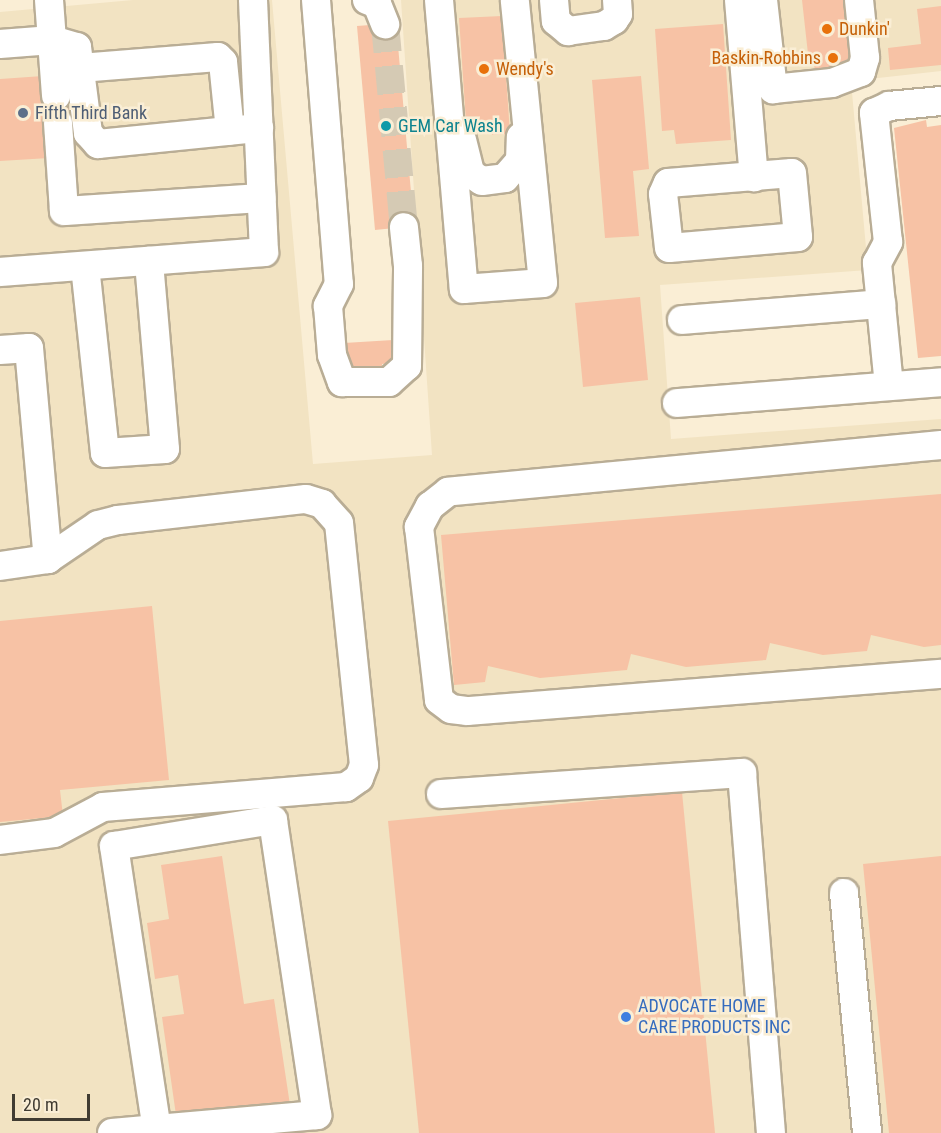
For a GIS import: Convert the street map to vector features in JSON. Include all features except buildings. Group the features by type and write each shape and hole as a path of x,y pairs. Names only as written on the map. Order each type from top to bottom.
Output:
{"lane":[{"path":"49,0 64,211 262,198"},
{"path":"0,273 264,252 253,0"},
{"path":"316,0 339,284 328,306 332,355 342,382 389,382 407,366 408,266 404,227"},
{"path":"367,0 377,4 385,24"},
{"path":"439,0 464,289 543,284 515,0"},
{"path":"554,0 556,21 568,32 604,26 614,20 618,14 617,0"},
{"path":"739,0 754,177"},
{"path":"763,0 773,89 832,82 861,72 865,58 859,0"},
{"path":"0,44 52,40 77,47 88,133 98,144 259,128"},
{"path":"80,68 218,57 223,62 230,131"},
{"path":"445,69 458,81 461,133 470,173 482,181 505,178 520,161 523,83"},
{"path":"890,386 876,263 888,242 874,112 889,106 941,101"},
{"path":"792,173 798,237 669,248 663,194 668,183 754,177 792,173"},
{"path":"456,200 534,194"},
{"path":"85,266 105,453 165,449 149,261"},
{"path":"682,320 881,304"},
{"path":"0,350 29,348 48,559"},
{"path":"677,403 941,382"},
{"path":"941,445 448,492 430,506 419,527 439,700 451,709 468,711 941,674"},
{"path":"0,566 48,559 98,525 118,520 306,499 322,504 339,523 363,765 359,778 346,787 103,807 54,833 0,840"},
{"path":"441,794 742,773 771,1133"},
{"path":"112,1133 317,1115 273,820 114,846 157,1129"},
{"path":"844,893 867,1133"}],"shaded area":[{"path":"133,0 272,0 313,464 432,455 401,0 941,0 941,71 851,81 868,270 660,285 671,439 941,419 941,1133 0,1133 0,12"}],"tunnel":[{"path":"385,24 404,227"}],"place":[{"name":"Dunkin'","path":"827,29"},
{"name":"Baskin-Robbins","path":"833,58"},
{"name":"Wendy's","path":"484,69"},
{"name":"Fifth Third Bank","path":"23,113"},
{"name":"GEM Car Wash","path":"386,126"},
{"name":"ADVOCATE HOME CARE PRODUCTS INC","path":"626,1017"}]}
